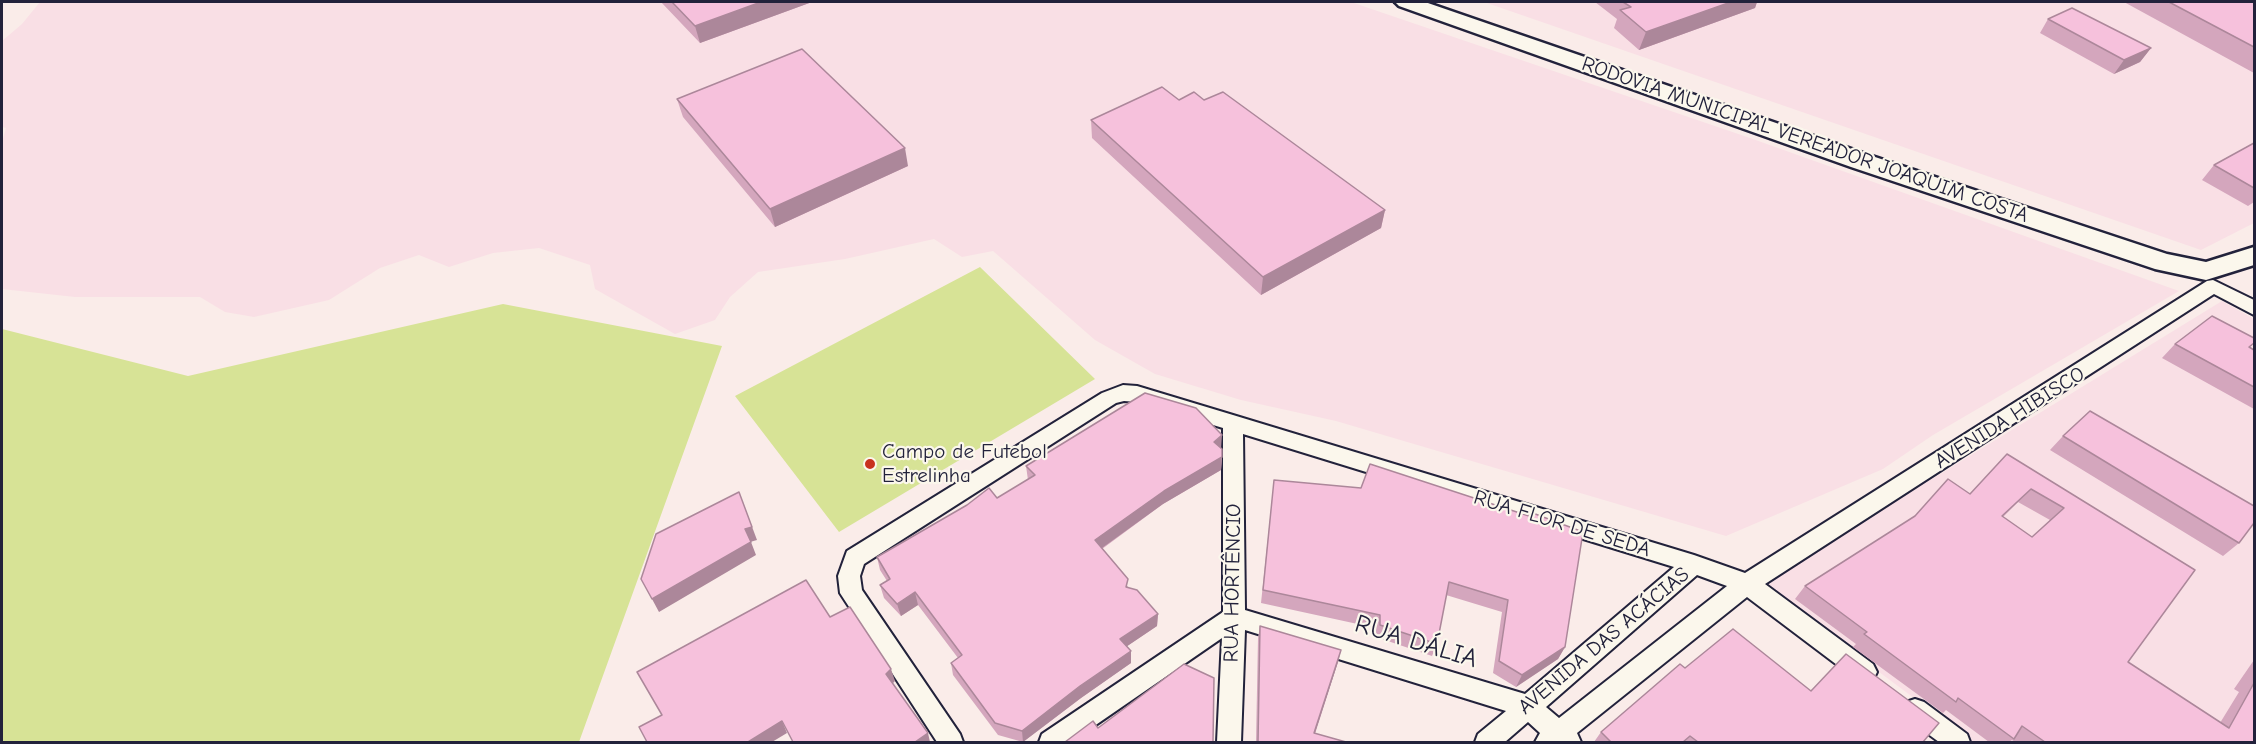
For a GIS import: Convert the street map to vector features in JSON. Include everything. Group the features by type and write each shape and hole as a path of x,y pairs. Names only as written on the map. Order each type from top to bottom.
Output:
{"main road":[{"name":"RODOVIA MUNICIPAL VEREADOR JOAQUIM COSTA","path":"1406,2 1860,161 2210,279"},
{"name":"AVENIDA HIBISCO","path":"2210,279 2254,256"}],"street":[{"path":"2210,279 2254,308"},
{"name":"AVENIDA HIBISCO","path":"1747,584 2210,279"},
{"name":"RUA FLOR DE SEDA","path":"951,742 851,593 849,576 855,558 1109,398 1123,393 1137,394 1694,564 1747,584 1881,685"},
{"name":"RUA HORTÊNCIO","path":"1229,742 1234,618 1233,423"},
{"name":"AVENIDA DAS ACÁCIAS","path":"1487,742 1694,564"},
{"name":"AVENIDA DAS ACÁCIAS","path":"1558,739 1747,584"},
{"path":"1051,742 1234,618"},
{"name":"RUA DÁLIA","path":"1234,618 1527,706 1558,739"},
{"path":"1901,699 1958,742"}],"shaded area":[{"path":"40,2 1351,2 1750,138 2179,291 1933,435 1883,469 1726,536 1336,421 1241,400 1155,374 1095,340 993,251 962,257 934,239 845,259 758,272 730,297 715,320 675,334 595,289 590,265 539,248 493,253 449,267 419,255 380,268 329,300 254,317 225,312 200,297 75,297 2,289 2,142 6,128 2,127 2,41 22,24"},
{"path":"1484,2 2254,2 2254,223 2201,250"},
{"path":"2222,301 2254,319 2254,742 1973,742 1761,584"}],"green space":[{"name":"Campo de Futebol Estrelinha","path":"980,267 1095,379 839,532 735,396"},
{"path":"503,304 722,346 579,742 2,742 2,329 188,376"}],"building":[{"path":"672,2 761,2 695,26"},
{"path":"1623,2 1731,2 1646,32 1620,10 1631,7"},
{"path":"2169,2 2254,2 2254,47"},
{"path":"2072,8 2151,48 2124,60 2048,19"},
{"path":"802,49 905,148 770,209 677,99"},
{"path":"1162,87 1179,100 1194,92 1204,100 1223,92 1385,210 1263,277 1091,120"},
{"path":"2254,143 2254,188 2214,165"},
{"path":"2212,316 2254,338 2254,343 2249,347 2254,350 2254,387 2175,344"},
{"path":"1145,393 1196,408 1222,435 1214,442 1222,449 1222,457 1164,491 1095,540 1128,579 1126,587 1137,590 1158,614 1120,639 1131,651 1080,686 1022,731 995,723 951,663 962,655 915,592 897,604 880,585 890,579 877,557 967,505 989,488 997,498 1035,475 1026,466"},
{"path":"2090,411 2254,506 2254,523 2239,543 2063,436"},
{"path":"2007,454 2195,570 2128,662 2229,728 2254,683 2254,742 2045,742 2022,726 2014,739 1958,698 1956,702 1864,634 1867,632 1805,586 1915,516 1948,479 1970,494","holes":["2031,489 2064,508 2032,537 2002,516"]},
{"path":"1370,464 1529,516 1530,512 1583,532 1565,647 1522,675 1499,661 1508,600 1449,582 1437,644 1380,625 1380,615 1263,590 1274,480 1361,488"},
{"path":"739,492 752,527 745,529 751,542 652,599 641,579 656,534"},
{"path":"806,580 830,617 850,607 891,669 886,674 928,733 915,742 793,742 782,721 748,742 647,742 639,727 662,715 637,672"},
{"path":"1260,626 1341,650 1314,733 1346,742 1258,742"},
{"path":"1733,629 1811,691 1846,654 1939,723 1923,742 1698,742 1690,736 1683,742 1611,742 1601,732 1680,664 1685,668"},
{"path":"1184,664 1214,678 1213,742 1065,742 1093,721 1098,728"}],"place":[{"name":"Campo de Futebol Estrelinha","path":"870,464"}]}
